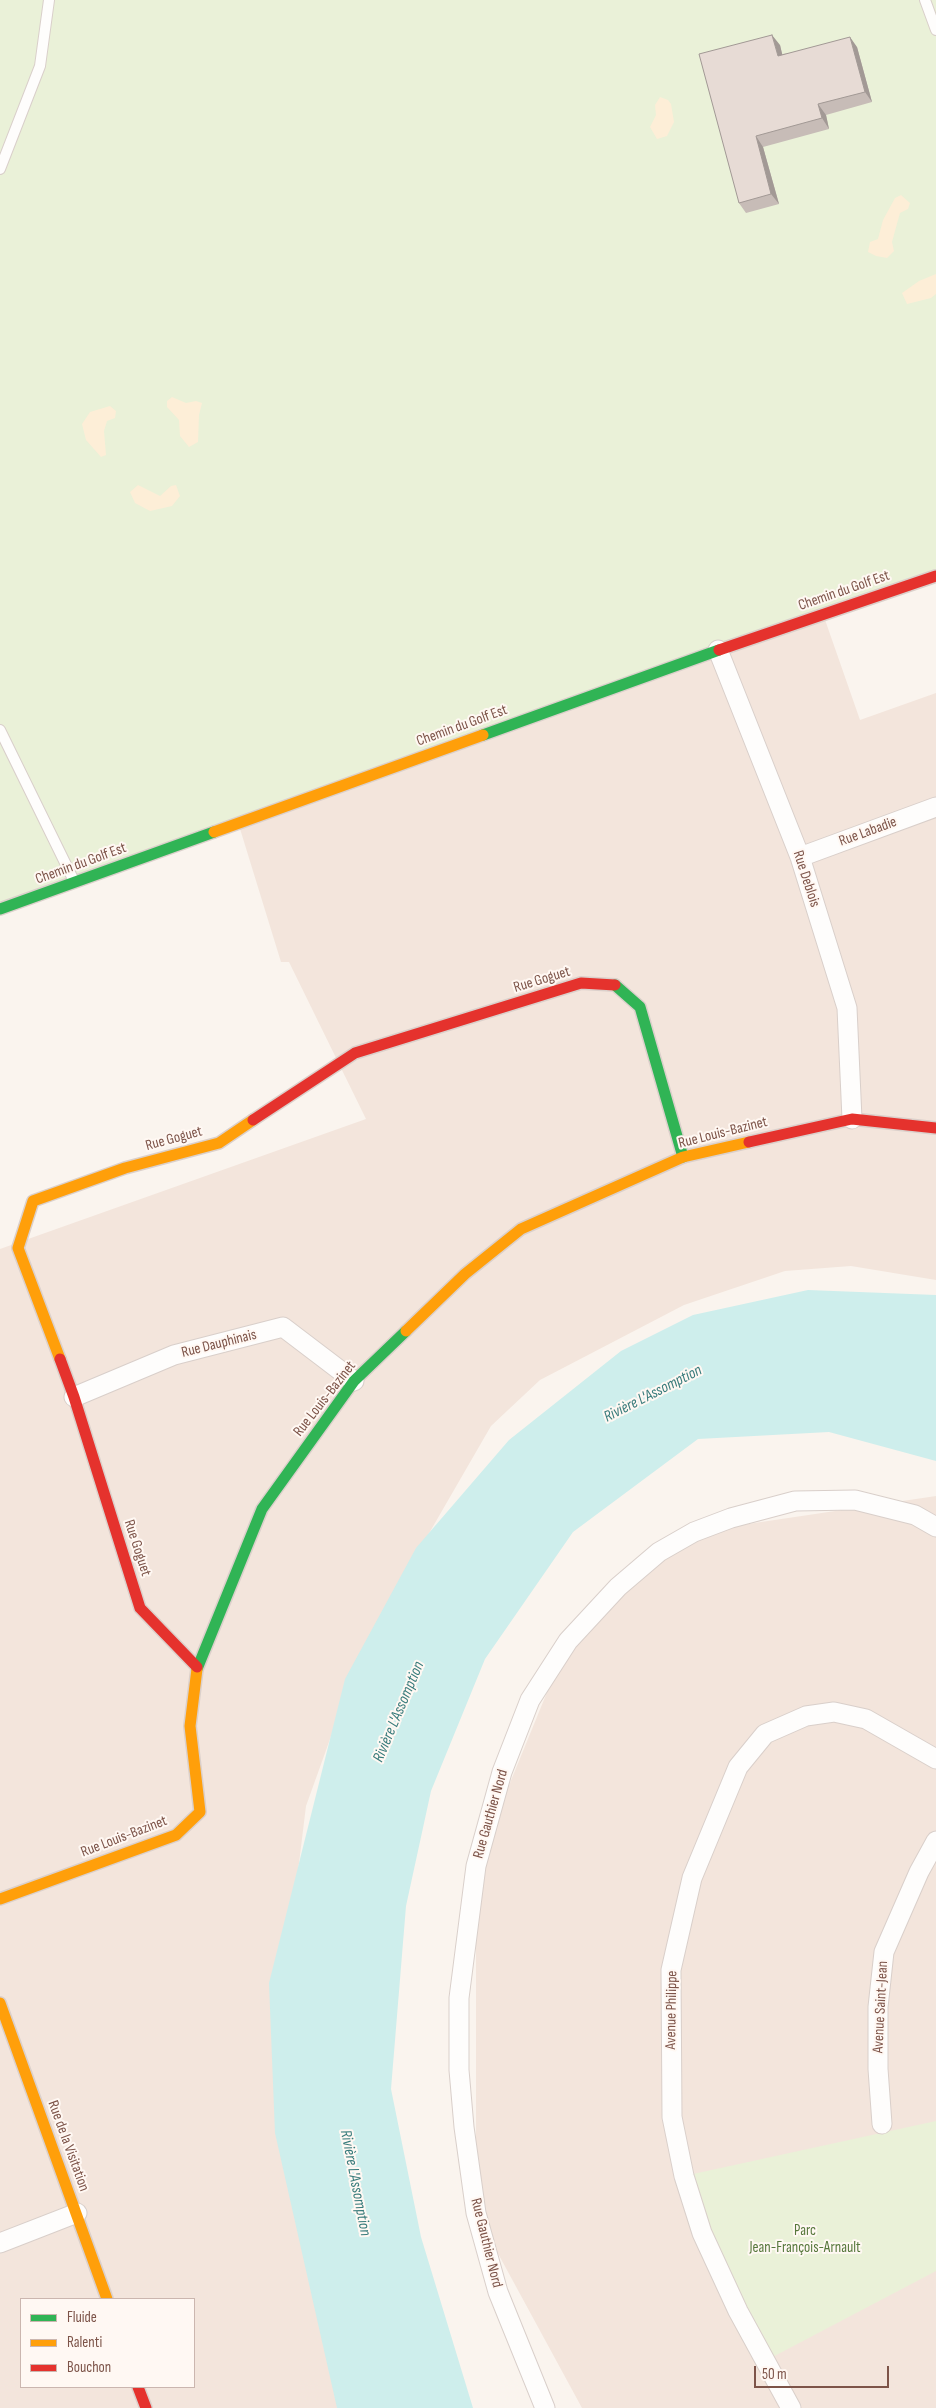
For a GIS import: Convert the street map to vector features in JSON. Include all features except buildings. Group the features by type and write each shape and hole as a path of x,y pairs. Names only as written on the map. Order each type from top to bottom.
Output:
{"street":[{"name":"Chemin du Golf Est","path":"0,909 718,650 936,576"},
{"name":"Rue Deblois","path":"718,650 800,858 848,1008 852,1118"},
{"name":"Rue Labadie","path":"800,858 936,807"},
{"name":"Rue Goguet","path":"197,1667 140,1608 74,1397 18,1248 33,1201 125,1168 218,1143 355,1052 581,983 615,985 640,1007 684,1157"},
{"name":"Rue Louis-Bazinet","path":"0,1899 176,1835 200,1812 190,1726 197,1667 262,1510 354,1381 466,1274 522,1229 684,1157 852,1118 936,1128"},
{"name":"Rue Dauphinais","path":"74,1397 174,1355 283,1328 354,1381"},
{"name":"Rue Gauthier Nord","path":"544,2408 498,2292 476,2214 464,2127 459,2070 459,1998 476,1866 502,1772 530,1700 568,1641 618,1587 659,1552 694,1532 731,1518 795,1501 855,1500 915,1516 936,1527"},
{"name":"Avenue Philippe","path":"791,2408 738,2311 702,2234 684,2176 672,2117 671,1970 692,1878 738,1767 764,1734 806,1716 834,1712 866,1719 936,1759"},
{"name":"Avenue Saint-Jean","path":"882,2124 878,2069 878,2007 884,1952 919,1872 936,1841"},
{"name":"Rue de la Visitation","path":"0,2003 107,2298"},
{"path":"0,2243 77,2213"},
{"path":"138,2388 146,2408"}],"lane":[{"path":"0,170 40,66 49,0"},
{"path":"926,0 936,30"},
{"path":"0,730 74,882"}],"shaded area":[{"path":"823,614 860,720 936,693 936,1280 851,1266 785,1271 684,1305 540,1380 491,1426 372,1632 348,1689 306,1806 294,1904 368,2408 0,2408 0,1249 366,1119 289,962 281,962 233,806"},
{"path":"936,1496 936,2408 582,2408 476,2213 476,1866 568,1641 694,1532"}],"green space":[{"path":"0,0 936,0 936,580 0,909"},
{"name":"Parc Jean-François-Arnault","path":"936,2121 936,2271 765,2361 684,2176"}],"sand":[{"path":"660,97 668,100 671,104 674,122 667,136 657,139 650,127 656,115 655,105"},
{"path":"901,195 910,203 908,209 900,213 892,242 894,251 887,258 876,256 868,252 870,242 878,239 883,220 895,198"},
{"path":"936,274 936,294 931,298 907,304 902,293 919,281"},
{"path":"172,397 186,403 196,401 202,403 199,415 198,442 189,447 180,436 179,420 167,407 167,401"},
{"path":"110,406 116,411 115,418 107,421 104,431 106,455 101,457 86,440 82,424 90,412"},
{"path":"138,485 160,496 171,486 176,485 180,496 172,506 150,511 135,503 130,492"}],"water":[{"name":"Rivière L'Assomption","path":"808,1290 936,1295 936,1461 829,1432 698,1439 573,1532 485,1659 431,1791 406,1906 391,2089 421,2237 473,2408 337,2408 275,2133 269,1983 345,1679 416,1548 509,1440 621,1351 693,1315"}],"traffic: fast":[{"path":"483,735 719,650"},
{"path":"0,909 214,832"},
{"path":"615,985 640,1007 683,1157"},
{"path":"197,1669 262,1509 354,1381 406,1331"}],"traffic: slow":[{"path":"214,832 483,735"},
{"path":"60,1359 18,1248 33,1201 125,1168 219,1143 253,1120"},
{"path":"406,1331 465,1274 521,1229 683,1157 749,1142"},
{"path":"0,1899 176,1835 200,1812 190,1726 197,1669"},
{"path":"0,2003 107,2298"}],"traffic: jam":[{"path":"719,650 936,576"},
{"path":"253,1120 355,1053 581,983 615,985"},
{"path":"749,1142 852,1119 936,1128"},
{"path":"60,1359 74,1397 140,1608 197,1667"},
{"path":"138,2388 146,2408"}]}
